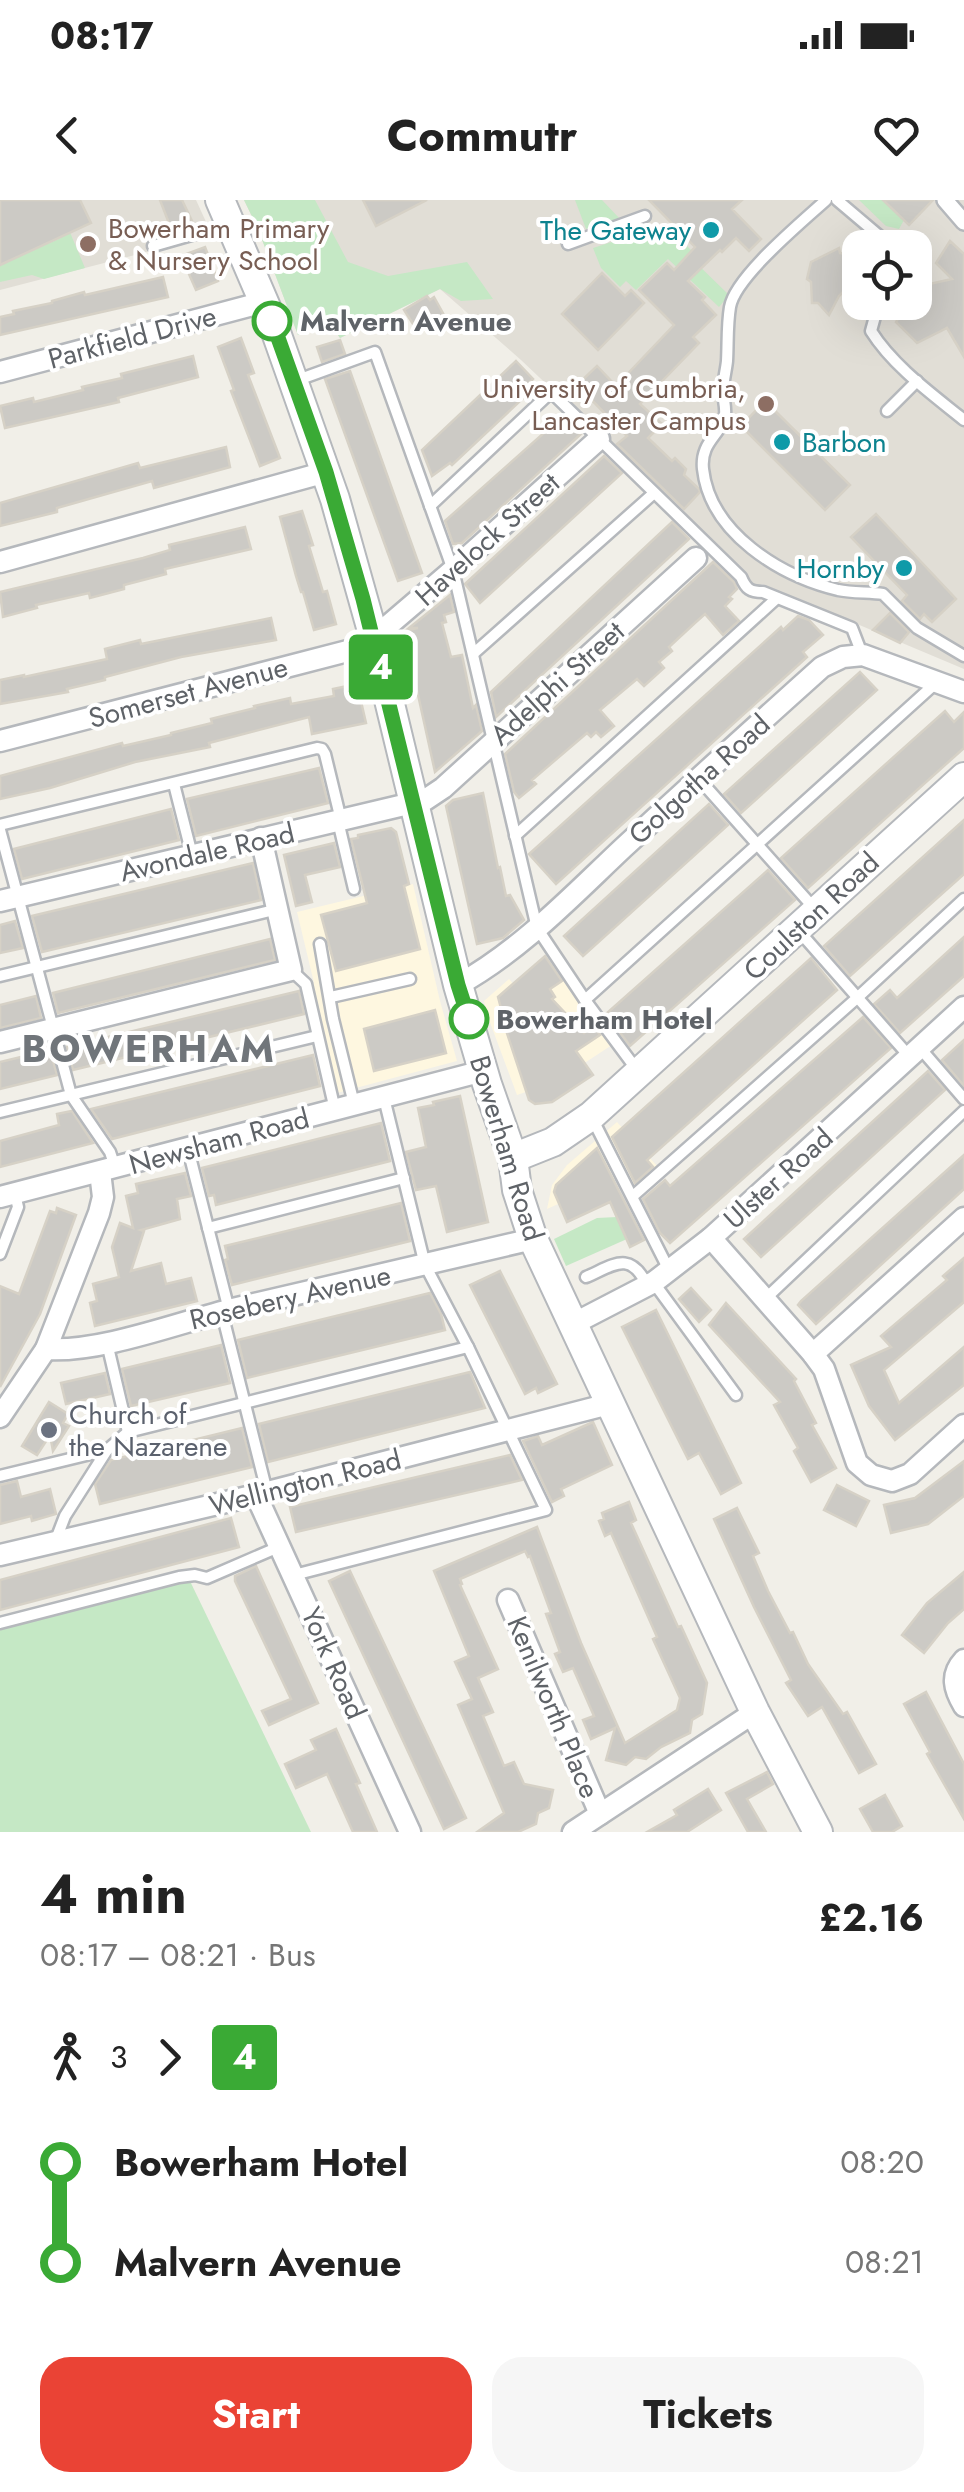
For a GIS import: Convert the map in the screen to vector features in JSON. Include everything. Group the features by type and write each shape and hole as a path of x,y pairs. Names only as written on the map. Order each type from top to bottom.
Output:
{"street":[{"path":"945,200 964,222"},
{"name":"Bowerham Road","path":"225,212 264,302 326,472 374,638 458,985 513,1158 517,1190 533,1239 755,1712 818,1832"},
{"name":"Parkfield Drive","path":"0,372 264,302"},
{"name":"Havelock Street","path":"374,638 599,439"},
{"path":"0,562 326,472"},
{"name":"Adelphi Street","path":"414,802 443,788 696,558"},
{"name":"Somerset Avenue","path":"0,741 362,646 374,638"},
{"path":"863,655 964,692"},
{"name":"Golgotha Road","path":"458,985 501,959 537,928 822,667 843,657 863,655"},
{"name":"Coulston Road","path":"513,1158 553,1142 591,1116 964,777"},
{"name":"Avondale Road","path":"9,899 414,802"},
{"path":"0,1042 291,970 261,838"},
{"name":"Ulster Road","path":"573,1324 657,1280 711,1238 964,1006"},
{"name":"Newsham Road","path":"0,1417 46,1349 99,1214 108,1170 483,1071"},
{"path":"8,1195 108,1170"},
{"path":"813,1354 964,1218"},
{"path":"711,1238 824,1369 857,1462 871,1475 892,1481 910,1474 964,1424"},
{"name":"Rosebery Avenue","path":"46,1349 107,1342 533,1239"},
{"name":"Wellington Road","path":"0,1554 54,1544 609,1404"},
{"name":"York Road","path":"261,1493 280,1546 410,1832"},
{"name":"Kenilworth Place","path":"508,1600 600,1814"},
{"path":"964,1660 954,1680 964,1706"},
{"path":"573,1832 755,1712"}],"lane":[{"path":"826,200 749,274 732,299 722,387 725,415 704,449 703,469 709,490 716,512 741,539 775,564 840,591 883,594 918,628 964,656"},
{"path":"837,200 872,230"},
{"path":"153,246 225,212"},
{"path":"568,244 645,216"},
{"path":"875,320 872,331 878,342 964,420"},
{"path":"294,381 375,352 453,570 537,928 640,1074"},
{"path":"887,411 917,381"},
{"path":"430,506 551,392 740,577 746,588 852,628 863,655"},
{"path":"472,654 654,493"},
{"path":"515,836 777,598"},
{"path":"586,1000 757,845 928,678"},
{"path":"108,1170 110,1152 71,1095 37,967 9,899 0,827 317,748 324,754 354,889"},
{"path":"698,778 757,845 857,998 964,1099"},
{"path":"174,784 192,855"},
{"path":"633,1196 964,899"},
{"path":"0,976 278,909"},
{"path":"320,944 345,1108"},
{"path":"291,970 306,984 317,1036 345,1108"},
{"path":"330,997 410,978"},
{"path":"0,1112 317,1036"},
{"path":"294,1575 546,1510 425,1265 384,1098"},
{"path":"764,1300 964,1111"},
{"path":"591,1116 633,1196 657,1280 736,1395"},
{"path":"188,1149 208,1228 261,1493"},
{"path":"208,1228 404,1178"},
{"path":"0,1254 18,1207 8,1195"},
{"path":"586,1277 620,1262 657,1280"},
{"path":"107,1342 128,1432"},
{"path":"54,1544 65,1516 107,1450 128,1432 468,1346"},
{"path":"0,1476 107,1450"},
{"path":"0,1623 178,1577 207,1578 280,1546"}],"shaded area":[{"name":"Bowerham Primary & Nursery School","path":"0,200 196,200 212,235 0,290"},
{"name":"University of Cumbria, Lancaster Campus","path":"244,200 964,200 964,669 762,584 749,585 746,573 521,360 440,289 340,338 329,322 298,335"},
{"path":"413,884 457,1061 337,1093 297,912"},
{"path":"509,979 529,1002 565,979 612,1045 557,1081 517,1095 484,1001"},
{"path":"617,1122 659,1168 628,1195 619,1177 547,1209 552,1185 567,1165"}],"green space":[{"path":"244,200 315,200 348,262 388,276 467,262 493,299 461,301 440,289 340,338 329,322 298,335"},
{"path":"575,200 602,200 620,219 586,229"},
{"path":"859,200 883,200 904,220 899,229 886,226"},
{"path":"58,204 85,268 44,279 32,275 0,282 0,265 61,238 49,208"},
{"path":"658,227 674,242 679,238 694,253 691,258 729,295 719,307 668,259 636,290 626,281 620,287 601,268 593,248"},
{"path":"617,1217 627,1239 566,1266 554,1239 597,1218"},
{"path":"189,1579 311,1832 0,1832 0,1629"}],"building":[{"path":"0,200 80,200 91,223 0,265"},
{"path":"160,200 182,200 192,221 190,226 172,231"},
{"path":"363,200 427,200 376,226"},
{"path":"649,200 742,200 732,209 761,239 749,251 736,238 688,281 716,315 693,337 699,343 640,404 662,424 648,438 686,469 684,475 699,489 684,509 617,444 627,436 577,385 597,366 616,386 674,325 639,290 667,263 674,270 695,247"},
{"path":"883,200 933,200 909,225"},
{"path":"950,241 964,254 964,357 947,328 917,343 896,322 932,320 932,283 952,279 936,263"},
{"path":"205,247 218,281 196,290 181,256"},
{"path":"839,248 842,253 842,293 829,315 818,303 812,303 811,282 807,279 811,262"},
{"path":"602,273 625,296 631,290 644,303 598,350 562,314"},
{"path":"163,277 168,297 0,335 0,317 14,314 13,311"},
{"path":"427,296 430,300 434,297 444,315 426,326 421,319 413,324 404,310"},
{"path":"241,338 254,373 248,375 280,458 260,466 218,347"},
{"path":"340,340 345,354 322,362 317,347"},
{"path":"193,356 198,377 118,398 119,402 5,428 0,406 83,390 82,387 122,378 121,374"},
{"path":"516,361 533,379 530,382 535,387 452,465 432,476 422,450"},
{"path":"350,371 422,573 398,581 325,379"},
{"name":"Barbon","path":"765,401 850,485 825,510 741,426"},
{"path":"563,416 581,434 462,543 453,544 445,521"},
{"path":"226,447 230,467 154,488 152,481 0,526 0,503 138,463 140,468"},
{"path":"604,456 622,473 480,603 465,584"},
{"path":"302,511 313,545 309,546 336,624 314,630 280,517"},
{"name":"Hornby","path":"876,514 956,599 932,622 924,614 920,619 902,601 907,595 851,537"},
{"path":"672,522 689,539 496,717 491,692"},
{"path":"245,527 251,549 165,569 166,574 124,585 124,589 36,605 37,608 3,617 0,592 143,558 170,550 169,545"},
{"path":"713,562 734,582 737,589 725,606 739,621 723,635 705,614 669,647 672,651 659,662 664,668 644,686 637,679 600,710 614,726 601,737 596,732 591,737 587,733 532,780 536,784 519,798 505,754"},
{"path":"450,595 454,612 444,615 446,622 442,623 451,657 462,655 482,731 435,772 404,631 418,628 409,628"},
{"path":"890,613 909,632 900,643 873,630"},
{"path":"798,616 809,620 823,635 803,652 807,657 556,884 529,854 781,627 783,630"},
{"path":"271,618 276,640 181,657 105,677 67,689 68,692 0,704 0,680 107,659 105,649 140,640 141,644"},
{"path":"860,672 877,690 741,813 724,794"},
{"path":"357,684 366,723 312,734 309,717 209,743 210,747 135,762 0,799 0,776 122,743 123,746 171,735 254,706 290,698 291,704 334,696 333,689"},
{"path":"945,711 954,722 964,712 964,748 808,888 781,858"},
{"path":"319,768 328,803 196,836 187,799"},
{"path":"483,793 506,896 510,895 524,920 503,938 477,944 446,806 453,800"},
{"path":"709,804 728,825 583,956 564,936"},
{"path":"171,809 179,840 22,879 14,849"},
{"path":"964,820 964,874 850,976 824,946"},
{"path":"391,828 396,832 409,884 404,886 420,949 336,971 321,915 367,903 351,839"},
{"path":"334,843 340,867 305,875 312,902 296,906 284,855"},
{"path":"253,863 261,900 42,952 32,916"},
{"path":"768,870 795,900 630,1046 606,1014"},
{"path":"15,921 23,948 0,953 0,925"},
{"path":"964,937 964,976 900,1033 874,1004 890,990 897,998"},
{"path":"270,939 275,960 58,1013 53,993"},
{"path":"545,956 562,981 550,989 555,997 552,999 584,1033 593,1025 600,1035 576,1051 593,1075 552,1102 535,1104 529,1100 498,997"},
{"path":"811,958 837,990 647,1160 653,1167 635,1183 612,1137"},
{"path":"299,991 304,1014 73,1070 67,1047"},
{"path":"36,996 41,1018 0,1028 0,1005"},
{"name":"Bowerham Hotel","path":"435,1010 446,1053 374,1071 364,1029"},
{"path":"863,1017 891,1048 670,1243 660,1233 643,1199 665,1180 670,1186"},
{"path":"964,1040 964,1086 942,1060"},
{"path":"50,1050 57,1075 0,1089 0,1062"},
{"path":"313,1055 320,1086 112,1139 91,1109"},
{"path":"928,1071 945,1090 761,1257 744,1239"},
{"path":"460,1096 488,1222 447,1232 436,1186 416,1190 406,1152 426,1147 418,1108"},
{"path":"72,1111 93,1143 0,1167 0,1141 59,1125 57,1114"},
{"path":"381,1123 390,1161 216,1205 214,1195 209,1196 202,1168"},
{"path":"597,1148 644,1240 630,1247 610,1202 567,1222 554,1192 556,1185"},
{"path":"964,1155 964,1189 816,1324 798,1305 801,1301"},
{"path":"185,1173 191,1196 177,1199 180,1219 141,1230 144,1231 131,1271 161,1263 166,1284 191,1278 197,1301 95,1326 90,1303 97,1301 93,1284 119,1277 112,1247 120,1223 133,1228 126,1196 138,1193 136,1184"},
{"path":"401,1203 410,1241 232,1285 225,1246"},
{"path":"57,1208 76,1215 40,1314 0,1387 0,1286 19,1294 50,1211 56,1213"},
{"path":"964,1258 964,1302 884,1370 899,1403 964,1347 964,1385 895,1440 869,1406 851,1365 891,1347 881,1336 947,1280 943,1276"},
{"path":"500,1271 557,1384 538,1393 536,1388 525,1394 470,1285"},
{"path":"691,1288 711,1310 699,1322 679,1299"},
{"path":"430,1293 445,1330 247,1378 238,1340"},
{"path":"726,1303 796,1379 816,1423 812,1425 836,1468 811,1482 794,1451 798,1448 774,1405 780,1402 709,1325"},
{"path":"656,1310 741,1483 721,1494 699,1453 688,1459 622,1327"},
{"path":"221,1345 230,1383 131,1406 122,1369"},
{"path":"470,1372 485,1408 268,1462 259,1424"},
{"path":"105,1373 110,1394 66,1404 61,1383"},
{"name":"Church of the Nazarene","path":"49,1402 68,1414 63,1423 69,1426 53,1451 50,1435 37,1455 22,1446"},
{"path":"593,1422 612,1465 561,1489 564,1496 552,1502 523,1441 538,1436 542,1445"},
{"path":"242,1428 252,1467 100,1504 95,1484 111,1460"},
{"path":"510,1455 522,1480 296,1532 290,1507"},
{"path":"964,1461 964,1496 928,1524 891,1533 884,1505 915,1498"},
{"path":"17,1481 21,1497 50,1489 56,1514 0,1524 0,1485"},
{"path":"837,1485 869,1501 856,1526 824,1510"},
{"path":"629,1502 636,1520 631,1523 707,1683 702,1714 692,1720 690,1733 646,1759 635,1757 626,1765 606,1760 615,1728 591,1739 583,1720 594,1716 573,1668 563,1672 555,1654 560,1652 546,1614 551,1613 530,1556 525,1551 460,1579 498,1669 478,1678 493,1712 483,1716 504,1766 514,1762 524,1784 553,1790 549,1808 538,1813 536,1824 518,1832 477,1832 504,1813 458,1705 472,1699 455,1662 469,1656 434,1571 537,1527 581,1643 625,1743 677,1710 680,1698 611,1533 605,1536 599,1521 604,1519 602,1513"},
{"path":"737,1508 759,1553 753,1556 790,1633 793,1632 808,1664 843,1714 847,1712 876,1764 859,1773 822,1707 808,1716 786,1683 791,1680 714,1519"},
{"path":"231,1518 239,1547 0,1610 0,1580"},
{"path":"256,1566 318,1703 269,1725 262,1711 291,1699 235,1581 235,1576"},
{"path":"350,1571 466,1818 444,1829 329,1581"},
{"path":"964,1572 964,1609 924,1653 902,1635 927,1603"},
{"path":"926,1692 964,1764 964,1819 904,1704"},
{"path":"336,1729 377,1832 353,1832 327,1774 296,1788 285,1764 316,1750 311,1740"},
{"path":"767,1772 773,1784 747,1799 766,1832 748,1832 726,1793"},
{"path":"708,1789 721,1810 687,1832 647,1832 677,1815 674,1810"},
{"path":"885,1795 902,1826 892,1832 873,1832 860,1809"}],"bus line":[{"name":"4","path":"272,321 326,472 363,599 469,1019"}],"place":[{"name":"The Gateway","path":"711,230"},
{"name":"Bowerham Primary & Nursery School","path":"88,244"},
{"name":"Malvern Avenue","path":"272,321"},
{"name":"University of Cumbria, Lancaster Campus","path":"766,404"},
{"name":"Barbon","path":"782,442"},
{"name":"Hornby","path":"904,568"},
{"name":"Bowerham Hotel","path":"469,1019"},
{"name":"Church of the Nazarene","path":"49,1430"}],"district":[{"name":"BOWERHAM","path":"149,1049"}]}
